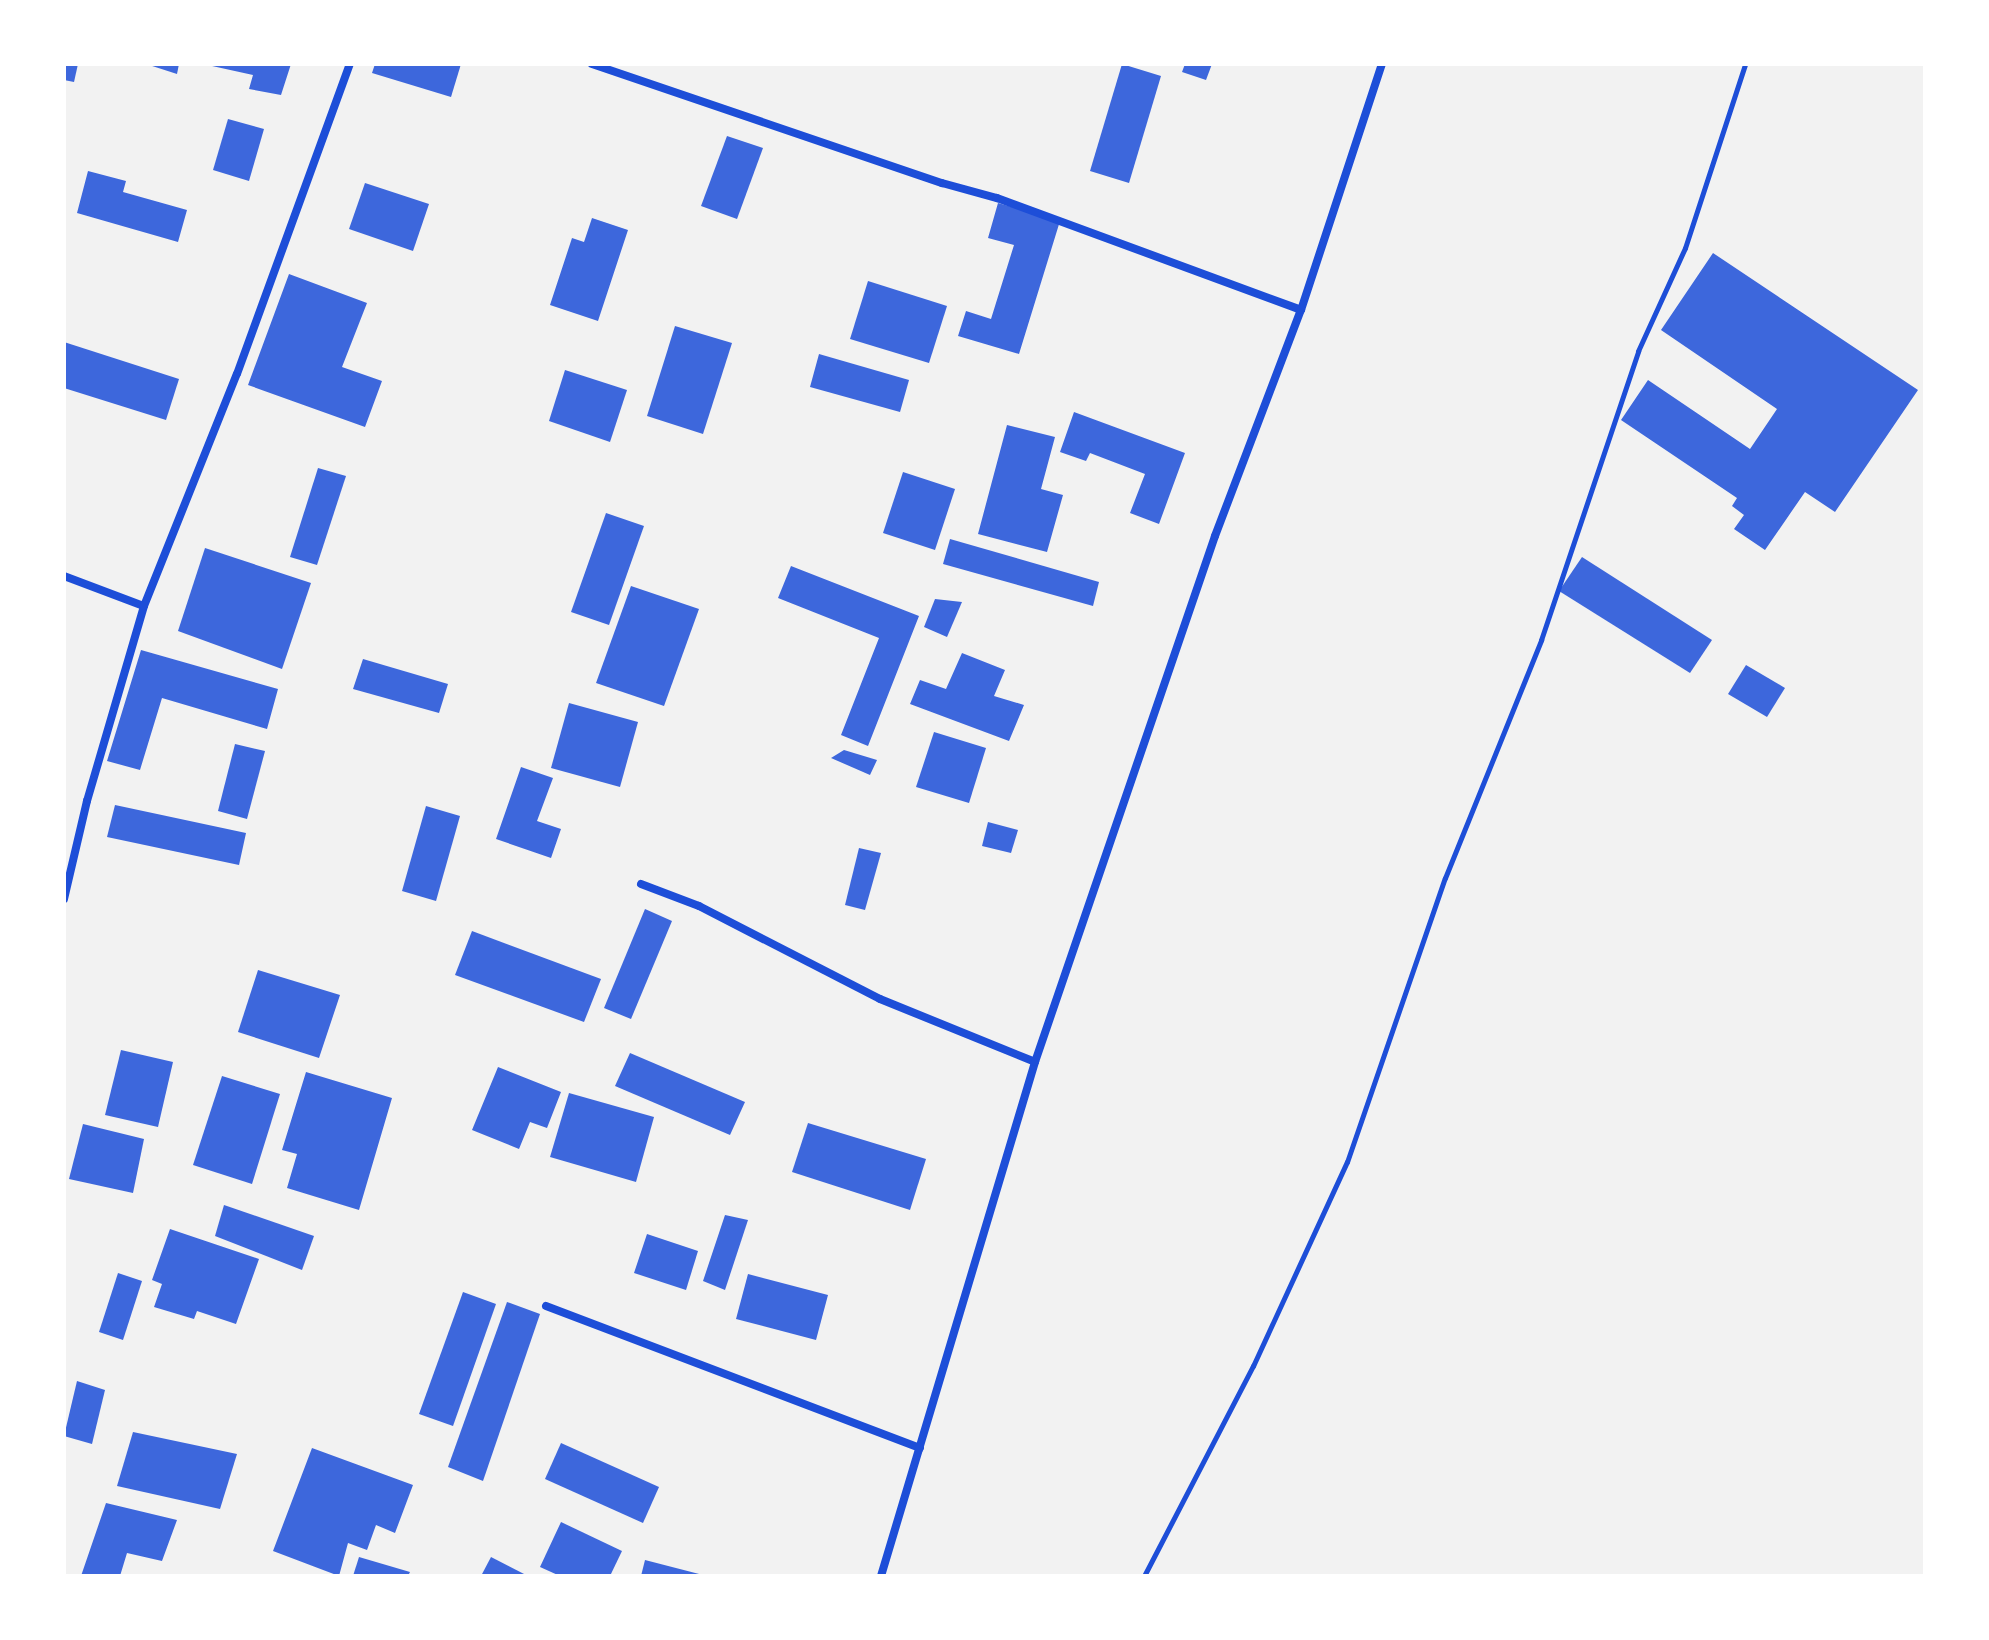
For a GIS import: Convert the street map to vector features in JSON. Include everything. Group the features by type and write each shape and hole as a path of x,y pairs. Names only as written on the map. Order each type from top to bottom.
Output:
{"street":[{"path":"64,899 87,801 144,606 237,374 350,64"},
{"path":"592,64 942,183 997,198 1301,310"},
{"path":"881,1576 1035,1062 1215,536 1301,310 1382,64"},
{"path":"64,576 144,606"},
{"path":"641,884 699,906 880,999 1035,1062"},
{"path":"546,1306 920,1448"}],"path":[{"path":"1144,1576 1253,1366 1347,1162 1445,878 1541,640 1638,351 1685,248 1745,64"}],"building":[{"path":"64,64 78,64 74,82 64,80"},
{"path":"146,64 179,64 177,74"},
{"path":"203,64 291,64 281,95 249,89 253,75"},
{"path":"375,64 461,64 451,97 372,73"},
{"path":"1122,64 1161,76 1129,183 1090,171"},
{"path":"1185,64 1212,64 1206,80 1182,72"},
{"path":"228,119 264,129 249,181 213,170"},
{"path":"727,136 763,148 737,219 701,206"},
{"path":"88,171 126,181 123,192 187,210 178,242 77,213"},
{"path":"365,183 429,204 413,251 349,229"},
{"path":"998,203 1060,221 1019,354 958,336 966,311 991,319 1014,245 988,238"},
{"path":"592,218 628,230 598,321 550,305 572,238 584,242"},
{"path":"1713,253 1918,390 1835,512 1805,492 1765,550 1734,529 1744,515 1732,506 1737,498 1621,420 1648,380 1750,449 1777,409 1661,330"},
{"path":"289,274 367,303 342,367 382,381 365,427 248,385"},
{"path":"868,281 947,306 929,363 850,339"},
{"path":"675,326 732,343 703,434 647,416"},
{"path":"64,342 179,379 166,420 64,388"},
{"path":"819,354 909,380 900,412 810,387"},
{"path":"565,370 627,390 610,442 549,421"},
{"path":"1074,412 1185,453 1159,524 1130,513 1145,474 1090,453 1086,461 1060,452"},
{"path":"1007,425 1055,437 1041,489 1063,495 1047,552 978,534"},
{"path":"318,468 346,476 317,565 290,557"},
{"path":"903,472 955,489 935,550 883,533"},
{"path":"606,513 644,526 609,625 571,612"},
{"path":"950,539 1099,582 1093,606 943,564"},
{"path":"205,548 311,583 282,669 178,631"},
{"path":"1582,557 1712,640 1690,673 1559,591"},
{"path":"791,566 919,616 868,746 841,735 879,638 778,598"},
{"path":"631,586 699,609 664,706 596,683"},
{"path":"935,599 962,602 947,637 924,627"},
{"path":"141,650 278,689 267,729 162,698 140,770 107,761"},
{"path":"962,653 1005,670 994,696 1024,705 1009,741 910,704 920,680 946,689"},
{"path":"363,659 448,684 439,713 353,689"},
{"path":"1746,665 1785,688 1767,717 1728,694"},
{"path":"569,703 638,722 620,787 551,768"},
{"path":"934,732 986,748 969,803 916,787"},
{"path":"235,744 265,751 247,819 218,811"},
{"path":"844,750 877,760 870,775 831,758"},
{"path":"521,767 553,778 537,821 561,829 551,858 496,839"},
{"path":"115,805 246,833 239,865 107,837"},
{"path":"426,806 460,816 436,901 402,891"},
{"path":"988,822 1018,830 1011,853 982,846"},
{"path":"859,848 881,853 865,910 845,905"},
{"path":"645,909 672,921 631,1019 604,1008"},
{"path":"472,931 601,979 584,1022 455,975"},
{"path":"258,970 340,995 319,1058 238,1032"},
{"path":"121,1050 173,1062 158,1127 105,1115"},
{"path":"630,1053 745,1102 730,1135 615,1086"},
{"path":"498,1067 561,1092 547,1128 530,1122 519,1149 472,1130"},
{"path":"306,1072 392,1098 359,1210 287,1188 297,1154 282,1150"},
{"path":"222,1076 280,1094 252,1184 193,1165"},
{"path":"569,1093 654,1117 636,1182 550,1157"},
{"path":"808,1123 926,1159 910,1210 792,1172"},
{"path":"83,1124 144,1139 133,1193 69,1179"},
{"path":"224,1205 314,1236 302,1270 215,1236"},
{"path":"725,1215 748,1220 725,1290 703,1281"},
{"path":"170,1229 259,1259 236,1324 197,1311 194,1319 154,1307 162,1284 152,1280"},
{"path":"647,1234 698,1251 686,1290 634,1273"},
{"path":"118,1273 142,1281 123,1340 99,1332"},
{"path":"748,1274 828,1295 816,1340 736,1319"},
{"path":"463,1292 496,1304 453,1426 419,1414"},
{"path":"507,1302 540,1314 483,1481 448,1467"},
{"path":"77,1381 105,1390 92,1444 64,1436"},
{"path":"133,1432 237,1454 220,1509 117,1486"},
{"path":"561,1443 659,1487 643,1523 545,1479"},
{"path":"312,1448 413,1485 395,1533 376,1525 367,1550 348,1543 339,1576 273,1551"},
{"path":"106,1503 177,1520 162,1561 127,1553 120,1576 81,1576"},
{"path":"561,1522 622,1551 610,1576 560,1576 540,1567"},
{"path":"359,1557 410,1572 408,1576 353,1576"},
{"path":"491,1557 528,1576 481,1576"},
{"path":"645,1560 703,1575 703,1576 641,1576"}]}
